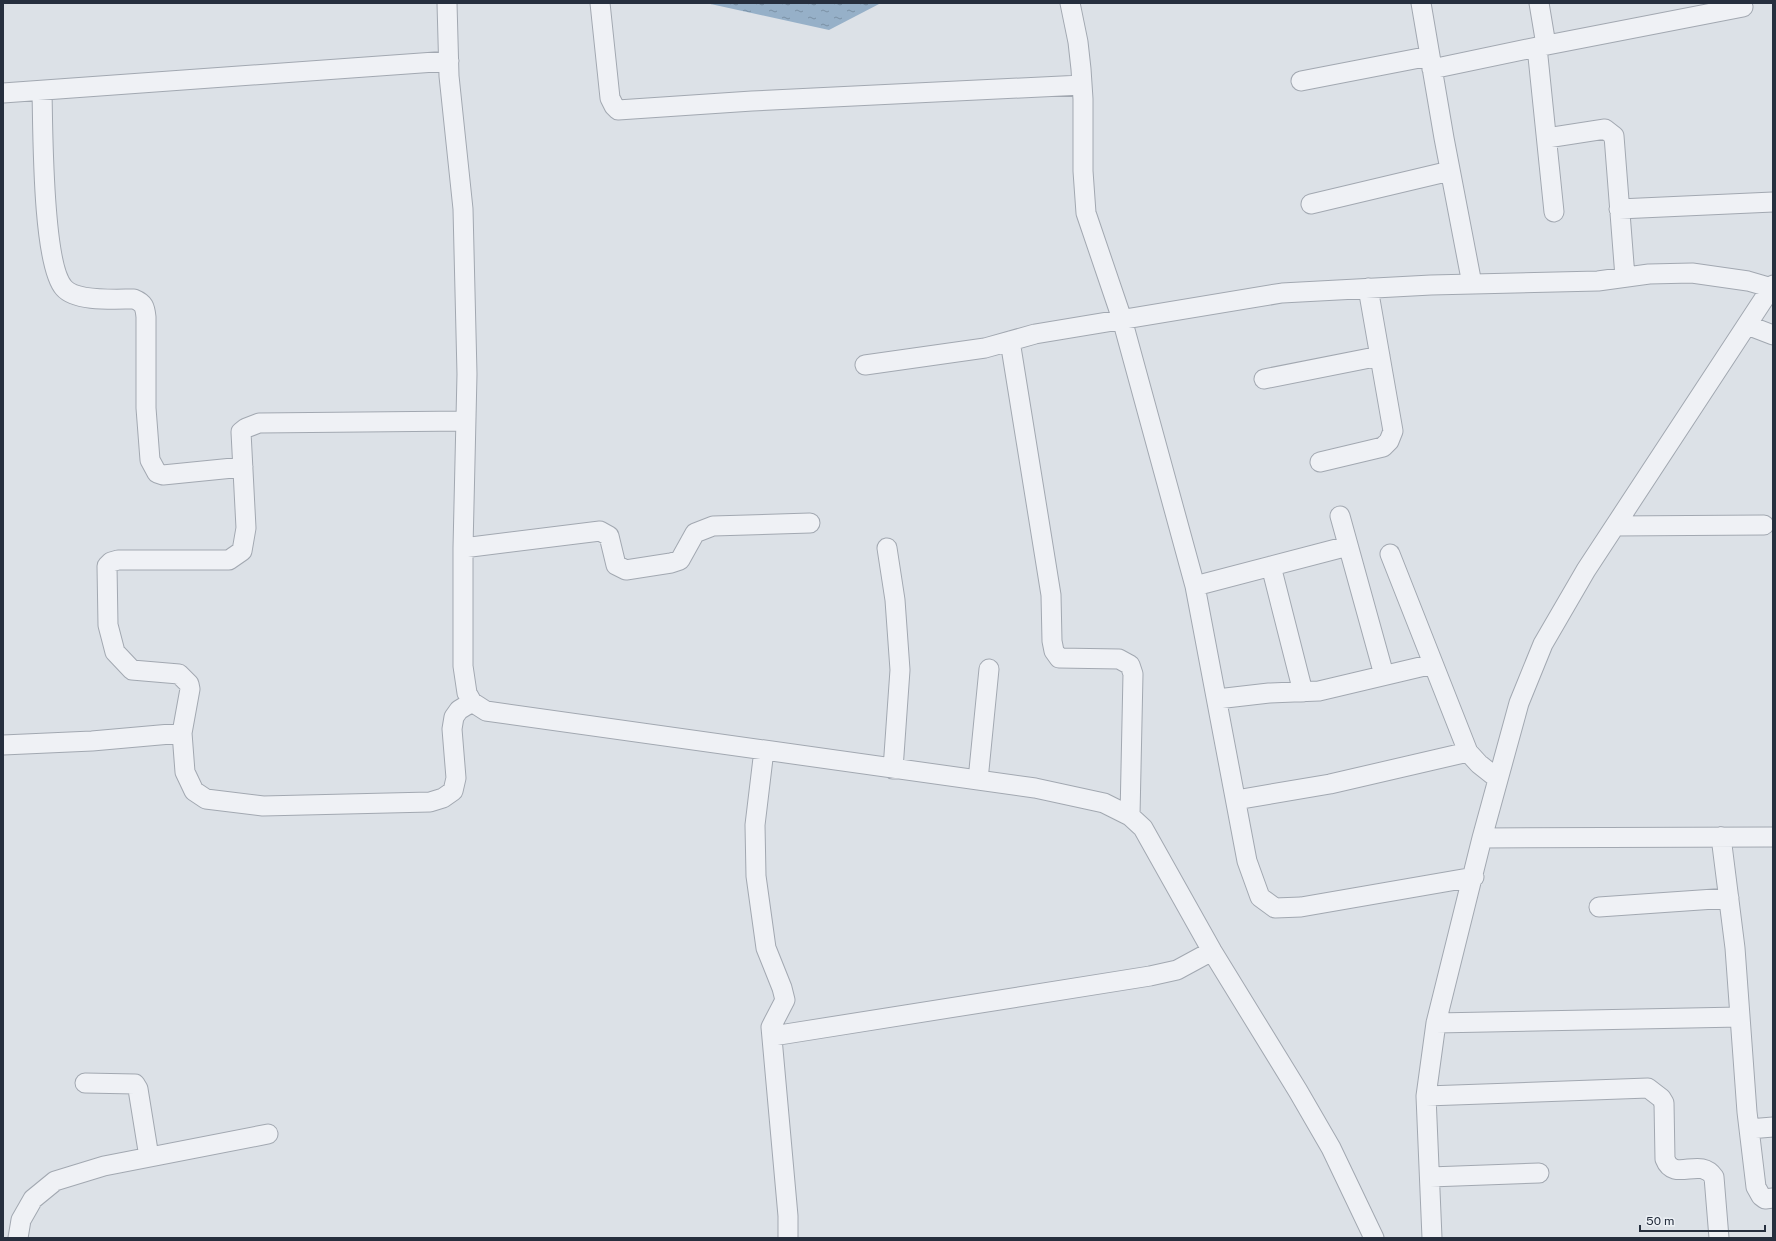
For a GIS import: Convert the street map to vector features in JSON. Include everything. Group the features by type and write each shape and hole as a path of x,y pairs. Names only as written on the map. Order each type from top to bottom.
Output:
{"street":[{"path":"447,3 449,61 463,209 467,374 463,548 463,666 467,693 472,702 486,711 1035,788 1104,803 1130,816 1143,828 1212,951 1298,1091 1331,1148 1374,1238"},
{"path":"600,3 610,98 618,110 1082,85"},
{"path":"1070,3 1078,42 1082,85 1083,170 1086,213 1122,319 1195,586 1247,861 1260,897 1275,908 1301,907 1474,877"},
{"path":"1421,3 1450,171 1472,284"},
{"path":"1539,3 1547,138 1554,212"},
{"path":"1301,81 1542,46 1743,7"},
{"path":"3,93 449,61"},
{"path":"42,91 46,207 50,252 54,272 64,289 83,298 134,299 141,302 145,307 146,408 150,460 156,472 163,475 243,466"},
{"path":"1547,138 1605,129 1614,136 1625,277"},
{"path":"1311,204 1450,171"},
{"path":"1619,208 1773,202"},
{"path":"865,365 985,348 1035,334 1282,293 1472,284 1598,281 1649,274 1692,273 1748,281 1772,287 1586,570 1543,644 1518,703 1482,838 1474,877 1436,1022 1426,1096 1432,1238"},
{"path":"1320,462 1383,447 1389,441 1394,431 1368,288"},
{"path":"1747,325 1773,335"},
{"path":"1010,341 1051,595 1052,641 1054,652 1059,658 1120,659 1130,665 1133,674 1130,816"},
{"path":"1264,379 1380,356"},
{"path":"465,421 260,423 246,428 241,432 246,528 242,551 229,560 118,560 111,562 107,566 108,625 115,652 132,670 179,674 185,678 189,684 190,689 182,733 185,772 194,792 206,799 263,806 430,802 443,798 453,791 456,778 452,729 454,717 459,710 472,702"},
{"path":"1340,516 1384,675"},
{"path":"463,548 600,531 609,536 616,565 626,570 671,564 680,560 695,533 713,526 810,523"},
{"path":"1615,526 1764,525"},
{"path":"1195,586 1348,546"},
{"path":"888,548 895,600 900,670 893,769"},
{"path":"1390,554 1468,752 1479,764 1498,779"},
{"path":"1271,566 1303,692"},
{"path":"1217,699 1269,693 1319,691 1433,664"},
{"path":"978,780 989,669"},
{"path":"3,744 92,741 182,733"},
{"path":"764,750 755,826 756,876 766,948 782,988 784,1000 771,1026 788,1216 788,1238"},
{"path":"1236,800 1330,784 1468,752"},
{"path":"1721,837 1735,948 1749,1129 1756,1187 1761,1196 1765,1199 1773,1198"},
{"path":"1482,838 1773,837"},
{"path":"1599,907 1729,898"},
{"path":"772,1036 1150,976 1176,970 1212,951"},
{"path":"1436,1022 1740,1017"},
{"path":"85,1083 135,1084 138,1089 149,1157"},
{"path":"1426,1096 1648,1088 1661,1098 1664,1103 1666,1163 1679,1170 1703,1167 1712,1172 1714,1177 1719,1238"},
{"path":"1749,1129 1773,1127"},
{"path":"18,1238 21,1220 33,1199 55,1181 104,1166 268,1134"},
{"path":"1430,1177 1539,1173"}],"water":[{"path":"706,3 881,3 829,30"}]}
